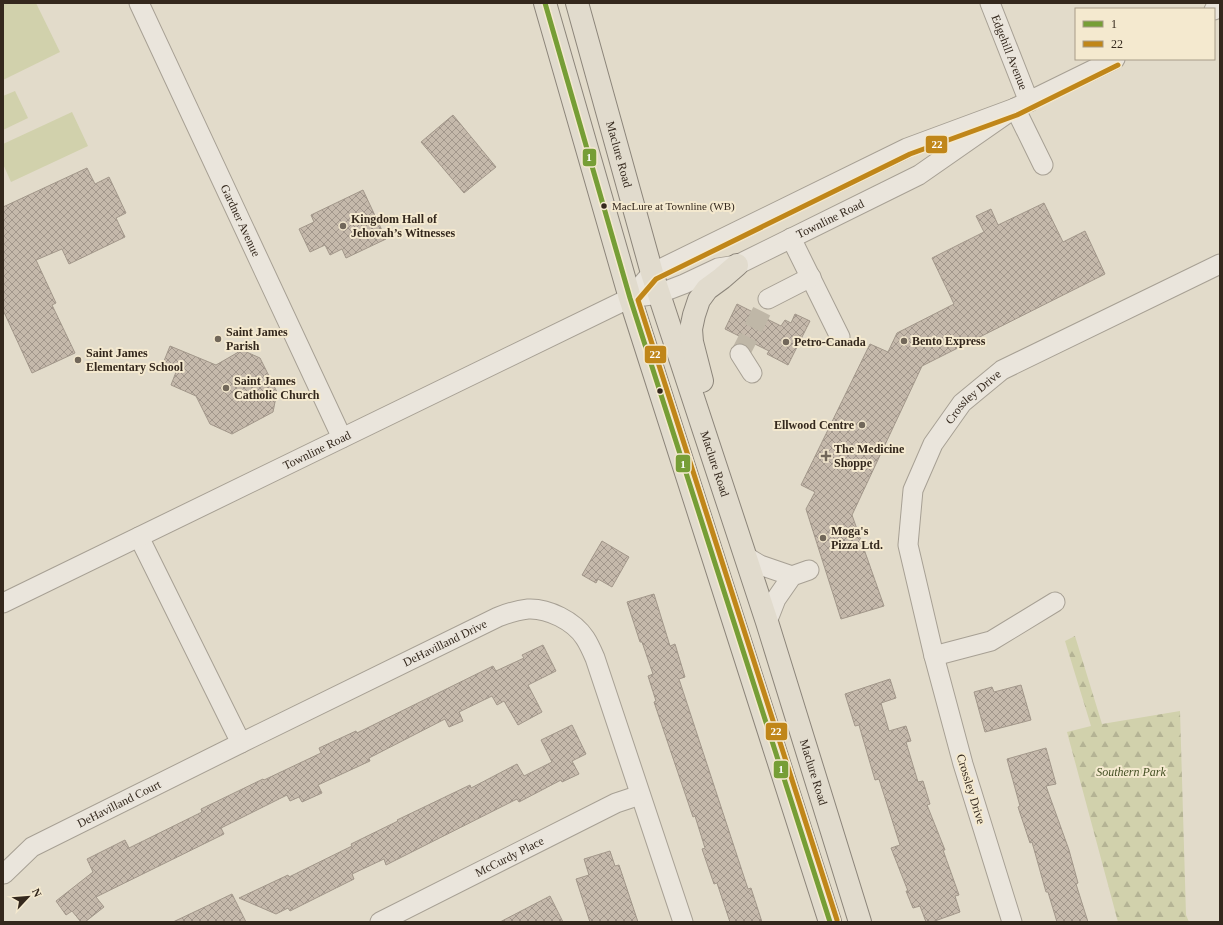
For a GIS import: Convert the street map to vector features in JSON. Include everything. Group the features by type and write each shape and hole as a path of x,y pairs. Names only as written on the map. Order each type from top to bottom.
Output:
{"main road":[{"path":"545,3 630,298 830,922"},
{"name":"Maclure Road","path":"577,3 658,294 767,622 860,922"},
{"path":"700,419 706,394 692,342 691,329 694,315 699,300 707,289 737,265"}],"street":[{"name":"Gardner Avenue","path":"138,3 342,438"},
{"name":"Edgehill Avenue","path":"990,3 1022,105 1043,164"},
{"name":"Townline Road","path":"630,298 652,273 907,148 1022,105 1114,60"},
{"name":"Townline Road","path":"3,603 630,298 658,294 718,268 737,265 919,175 1022,105"},
{"path":"791,238 840,337"},
{"name":"Crossley Drive","path":"1012,922 963,764 934,656 908,545 913,490 933,444 962,403 1002,370 1220,264"},
{"path":"768,298 811,277"},
{"path":"740,354 752,373"},
{"path":"140,536 241,743"},
{"path":"745,556 760,565 800,573 776,599 767,622"},
{"path":"934,656 991,641 1055,602"},
{"name":"DeHavilland Drive","path":"241,743 498,617 512,612 530,609 545,612 558,617 572,625 584,637 595,658 684,922"},
{"name":"DeHavilland Court","path":"4,874 32,847 241,743"},
{"name":"McCurdy Place","path":"380,922 616,803 640,795"}],"green space":[{"path":"3,3 36,3 60,52 3,80"},
{"path":"15,91 28,118 3,130 3,96"},
{"path":"72,112 88,146 11,182 3,164 3,144"},
{"name":"Southern Park","path":"1075,636 1102,724 1180,711 1186,915 1189,922 1118,922 1067,732 1091,726 1065,641"}],"building":[{"path":"453,115 496,167 464,193 421,142"},
{"path":"87,168 95,184 109,177 126,213 116,218 125,237 69,264 62,249 36,260 56,303 52,305 75,353 32,373 3,310 3,207"},
{"name":"Kingdom Hall of Jehovah’s Witnesses","path":"363,190 386,239 346,258 342,249 330,255 325,245 310,252 299,229 314,222 311,215"},
{"name":"Ellwood Centre","path":"1044,203 1063,242 1085,231 1105,274 922,366 852,515 884,606 841,619 806,509 815,492 801,485 870,344 888,352 897,333 954,304 932,258 984,232 976,216 991,209 998,225"},
{"path":"737,304 781,326 785,320 791,323 795,314 810,321 788,365 767,354 769,351 725,329"},
{"name":"Saint James Catholic Church","path":"170,346 216,365 242,350 260,358 277,392 273,412 232,434 210,424 196,396 171,385 176,372 162,366"},
{"path":"602,541 629,557 612,587 598,579 596,583 582,575"},
{"path":"654,594 670,646 675,644 685,677 679,679 748,889 751,888 762,922 730,922 717,883 714,884 702,849 705,848 695,816 693,817 654,702 656,701 648,676 653,674 642,642 640,642 627,602"},
{"path":"543,645 556,671 528,685 542,712 518,725 504,701 497,705 492,696 459,712 463,721 449,727 445,719 369,758 370,761 318,785 322,793 302,802 299,797 290,801 287,795 221,828 224,834 96,897 104,907 85,922 81,922 72,911 66,915 56,901 93,872 87,859 125,840 129,848 202,812 201,809 321,753 319,748 356,731 357,733 493,666 496,671 524,658 522,655"},
{"path":"890,679 896,698 881,703 889,731 906,726 911,741 906,742 918,782 923,781 930,804 927,805 945,850 943,850 959,895 955,896 960,912 932,922 926,922 920,906 913,908 906,891 908,891 891,848 900,845 879,779 875,780 859,725 855,726 845,694"},
{"path":"1021,685 1031,720 985,732 974,692 992,687 994,692"},
{"path":"572,725 586,754 572,761 579,774 562,782 561,780 519,802 517,799 386,865 384,859 352,874 354,879 290,911 288,908 276,914 239,898 288,875 289,877 352,846 351,844 398,821 397,820 470,785 471,788 517,764 524,776 552,762 541,740"},
{"path":"1046,748 1056,784 1046,786 1069,850 1078,883 1076,884 1088,922 1057,922 1048,892 1046,892 1032,842 1030,843 1018,807 1020,806 1007,759"},
{"path":"610,851 615,866 619,865 638,922 590,922 576,879 589,875 584,859"},
{"path":"232,894 246,922 173,922"},
{"path":"550,896 563,922 500,922"}],"tunnel":[{"path":"740,354 768,299"}],"transit line":[{"name":"1","path":"545,3 630,298 830,922"},
{"name":"22","path":"837,920 638,300 656,279 910,154 1017,115 1118,65"}],"place":[{"name":"MacLure at Townline (WB)","path":"604,206"},
{"name":"Kingdom Hall of Jehovah’s Witnesses","path":"343,226"},
{"name":"Saint James Parish","path":"218,339"},
{"name":"Bento Express","path":"904,341"},
{"name":"Petro-Canada","path":"786,342"},
{"name":"Saint James Elementary School","path":"78,360"},
{"name":"Saint James Catholic Church","path":"226,388"},
{"name":"Ellwood Centre","path":"862,425"},
{"name":"The Medicine Shoppe","path":"826,456"},
{"name":"Moga's Pizza Ltd.","path":"823,538"}]}
